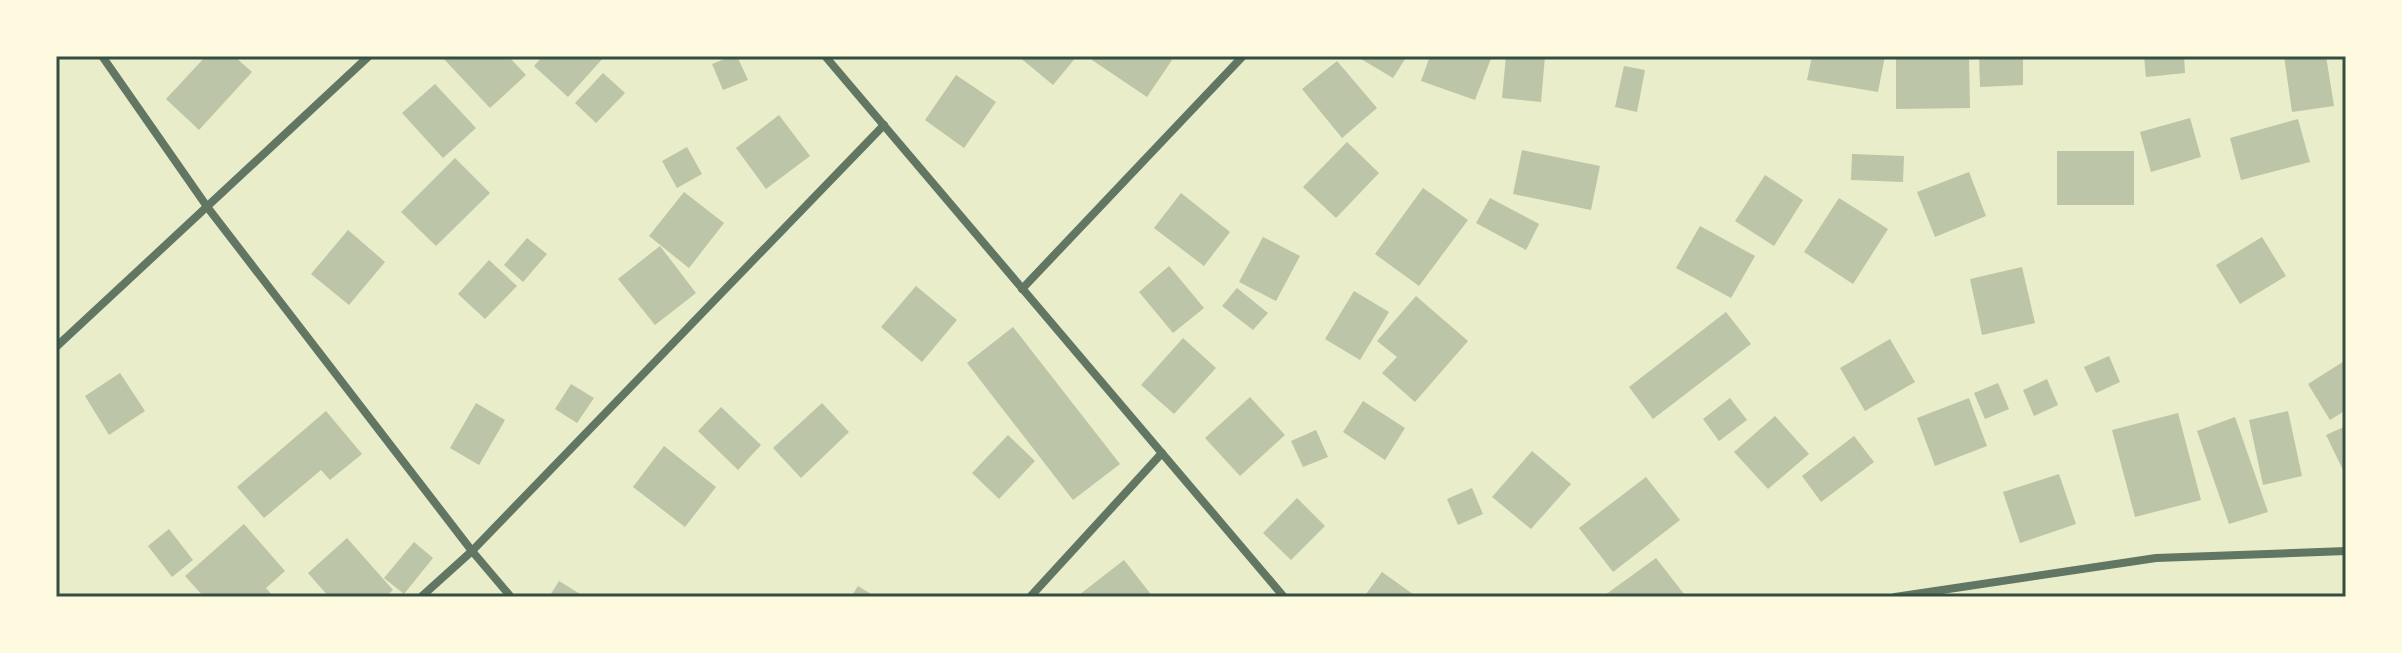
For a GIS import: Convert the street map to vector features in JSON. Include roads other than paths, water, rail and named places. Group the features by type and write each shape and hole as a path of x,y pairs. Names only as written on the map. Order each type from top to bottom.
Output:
{"street":[{"path":"102,56 208,208 472,551 511,597"},
{"path":"56,347 369,56"},
{"path":"825,56 1284,597"},
{"path":"1022,289 1243,56"},
{"path":"421,597 472,551 884,125"},
{"path":"1030,597 1162,453"},
{"path":"1895,597 2156,558 2346,551"}]}
